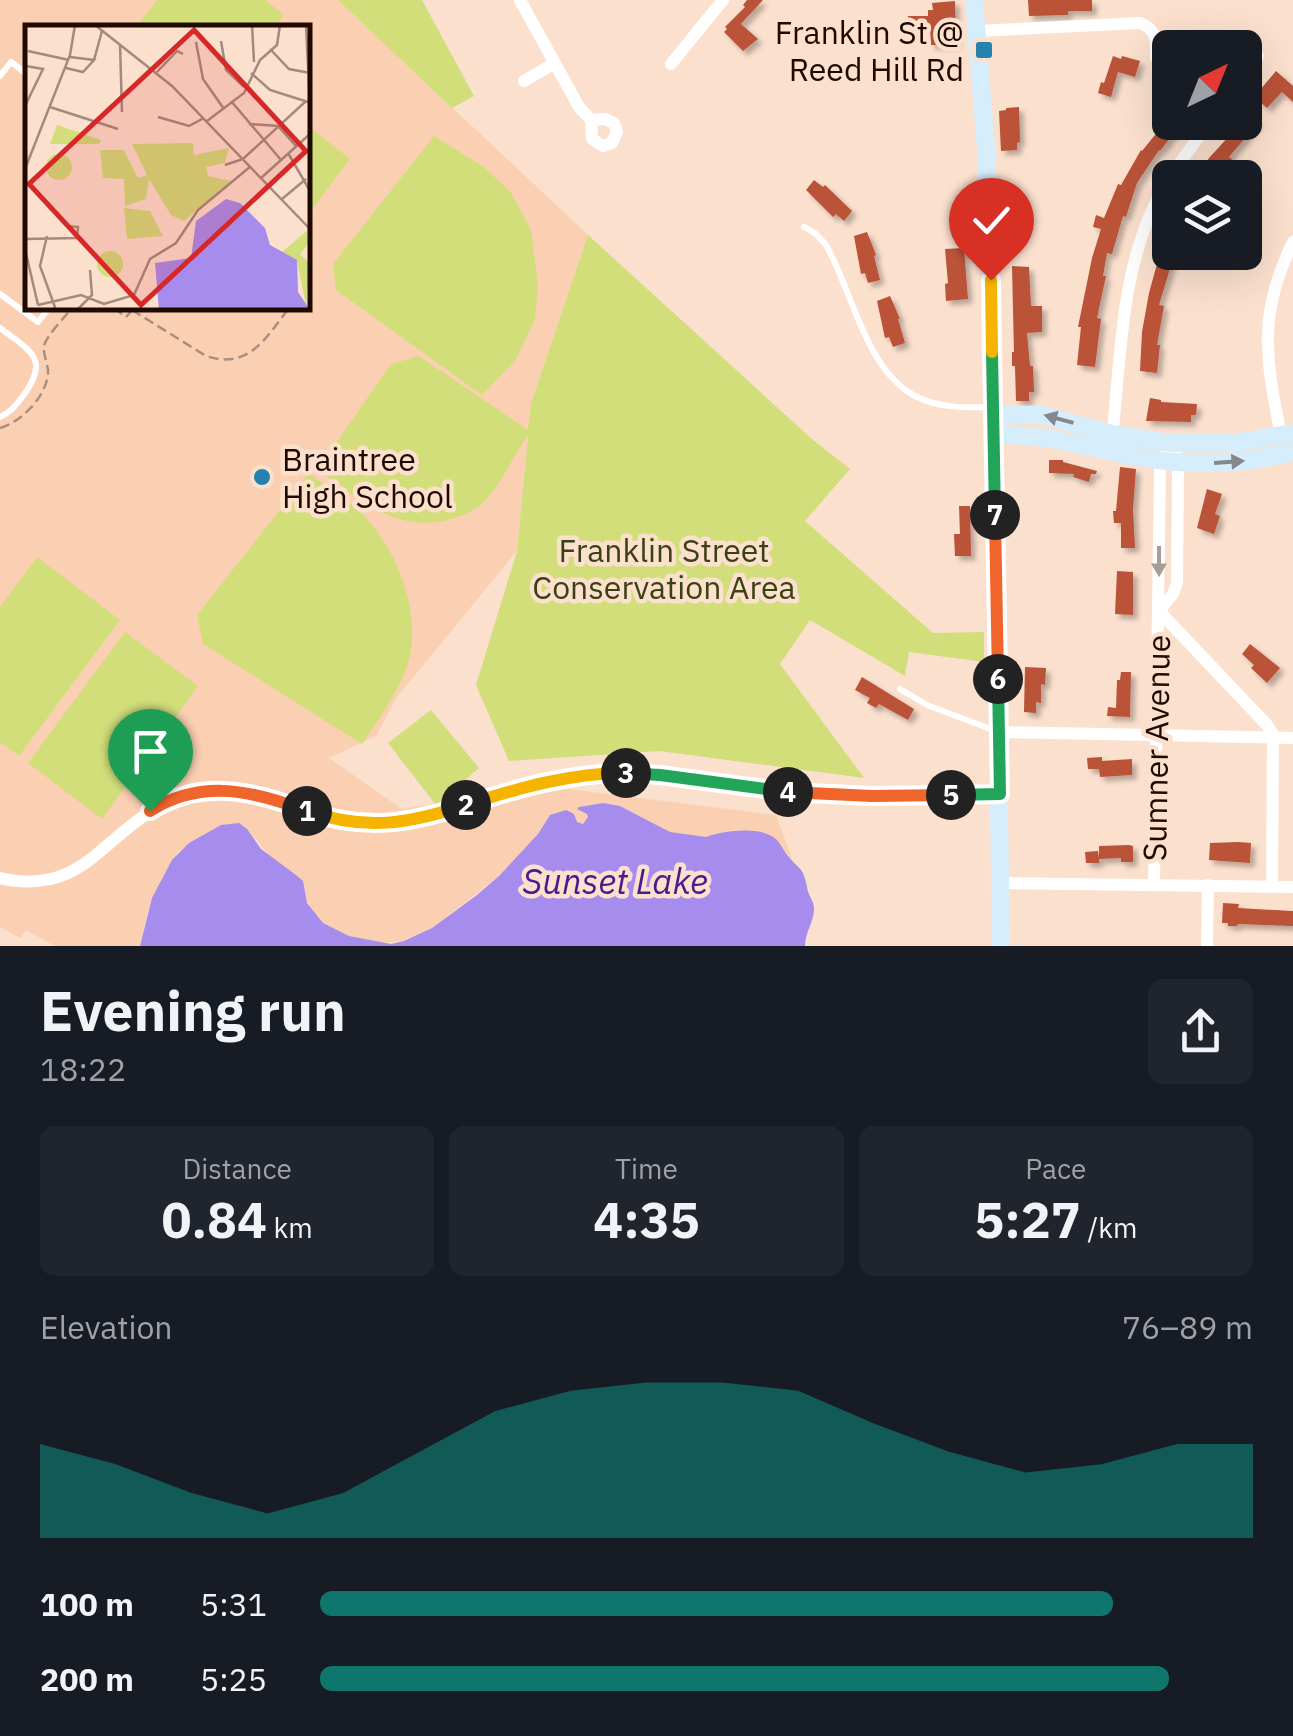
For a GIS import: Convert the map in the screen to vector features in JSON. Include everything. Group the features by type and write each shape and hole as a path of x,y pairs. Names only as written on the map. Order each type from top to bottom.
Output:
{"main road":[{"path":"974,0 988,175 1002,946"},
{"path":"994,410 1042,415 1170,461 1231,462 1293,452"},
{"path":"994,435 1112,442 1234,443 1287,434"}],"street":[{"path":"520,0 591,120"},
{"path":"671,64 723,0"},
{"path":"977,31 1140,23 1152,31"},
{"path":"524,80 555,63"},
{"path":"1112,442 1126,306 1138,248 1164,187 1197,140"},
{"path":"1287,434 1270,375 1267,330 1273,293 1293,242"},
{"name":"Sumner Avenue","path":"1154,884 1160,478 1170,461 1171,443"},
{"path":"1159,612 1270,727 1272,886"},
{"path":"999,732 1293,738"},
{"path":"0,878 35,881 68,874 89,862 158,806 184,796 216,791 252,792 332,818 386,824 435,816 550,780 608,773 660,775 821,794 1000,794"},
{"path":"1001,883 1293,887"},
{"path":"1207,946 1208,885"}],"lane":[{"path":"0,76 10,62 25,73"},
{"path":"804,227 826,245 870,344 905,389 925,400 994,410"},
{"path":"0,294 38,322 47,310"},
{"path":"0,328 30,351 37,368 34,382 14,408 0,417"},
{"path":"900,689 926,706 999,732"}],"path":[{"path":"136,310 206,356 219,360 250,354 287,310"}],"shaded area":[{"name":"Braintree High School","path":"0,0 338,0 588,235 531,403 517,551 397,697 376,736 329,758 402,809 552,787 776,815 793,861 769,835 735,830 706,837 690,836 670,832 624,808 603,803 583,806 578,809 589,817 583,824 550,815 499,876 432,928 403,941 378,943 349,936 323,923 307,903 296,875 270,857 256,839 221,825 178,852 147,914 140,946 55,946 26,930 20,938 0,927"}],"green space":[{"path":"157,0 265,0 284,15 276,25 138,25"},
{"path":"338,0 422,0 474,96 452,108"},
{"path":"310,128 350,159 310,212"},
{"path":"434,136 484,167 511,193 531,230 538,285 535,319 515,361 482,395 336,290 333,264"},
{"name":"Franklin Street Conservation Area","path":"588,235 813,440 850,469 805,521 933,633 984,632 984,662 909,652 905,676 810,620 780,664 864,778 659,751 509,761 476,685 517,551 528,436 487,499 471,511 443,521 425,523 391,516 318,469 391,364 419,356 528,430 531,403"},
{"path":"309,473 372,525 396,564 410,607 411,651 405,672 362,744 203,644 197,615"},
{"path":"37,557 120,620 19,756 0,742 0,607"},
{"path":"125,632 198,686 102,819 28,763"},
{"path":"431,710 479,768 436,805 388,743"}],"water":[{"name":"Sunset Lake","path":"603,803 620,806 670,832 706,837 749,831 775,839 802,872 813,903 805,946 140,946 152,898 172,860 189,843 221,825 239,823 261,849 303,881 307,903 323,923 349,936 391,944 432,928 477,895 538,834 550,815 566,810 583,824 587,814 577,809"}],"building":[{"path":"747,0 763,0 741,24 758,39 743,51 724,32"},
{"path":"1028,0 1092,0 1092,11 1029,16"},
{"path":"955,1 956,45 931,45 930,26 908,26 908,16 928,16 928,10 933,10 932,3"},
{"path":"1113,56 1140,61 1135,77 1118,72 1111,97 1098,93"},
{"path":"1276,71 1293,86 1293,102 1282,92 1267,108 1262,104 1262,88"},
{"path":"1019,107 1017,150 1001,151 999,111"},
{"path":"1152,139 1168,140 1137,183 1112,254 1107,253 1097,318 1101,319 1095,367 1077,365 1078,327 1101,229 1093,227 1096,215 1104,218 1118,184 1121,185"},
{"path":"1226,140 1244,140 1229,157 1233,160 1209,158"},
{"path":"814,180 825,185 852,211 844,221 836,214 833,217 806,190"},
{"path":"867,232 880,280 868,283 865,273 861,274 854,236"},
{"path":"964,248 968,299 946,301 945,249"},
{"path":"1012,266 1029,267 1031,306 1042,306 1042,332 1027,333 1034,392 1029,392 1029,401 1016,401"},
{"path":"1155,270 1170,270 1159,305 1164,306 1157,373 1140,371"},
{"path":"890,296 905,343 893,347 889,337 885,338 877,301"},
{"path":"1150,398 1197,404 1196,415 1191,415 1191,422 1146,421"},
{"path":"1049,460 1063,460 1097,471 1091,474 1089,482 1073,477 1074,474 1049,473"},
{"path":"1120,467 1136,469 1135,548 1121,548 1121,523 1114,523"},
{"path":"1207,489 1222,494 1214,534 1197,528"},
{"path":"959,506 970,506 971,556 955,556 954,534 960,534"},
{"path":"1117,571 1133,572 1133,615 1115,614"},
{"path":"1250,644 1280,668 1267,683 1242,654"},
{"path":"1025,667 1046,668 1036,713 1024,712"},
{"path":"1121,672 1131,672 1130,717 1107,716 1108,707 1116,708"},
{"path":"862,677 914,709 908,720 879,704 876,708 867,703 870,698 855,690"},
{"path":"1102,757 1102,761 1132,759 1132,775 1100,777 1099,769 1088,769 1087,758"},
{"path":"1210,843 1251,843 1250,863 1209,860"},
{"path":"1099,846 1133,846 1133,862 1121,862 1121,858 1086,863 1085,852 1098,851 1099,858"},
{"path":"1223,903 1239,904 1238,908 1293,911 1293,926 1228,926 1222,923"}],"place":[{"name":"Franklin St @ Reed Hill Rd","path":"984,50"},
{"name":"Braintree High School","path":"262,477"}],"route":[{"path":"150,811 184,796 240,791 332,818 371,824 398,823 435,816 550,780 620,772 798,793 1000,794 991,280"}]}
